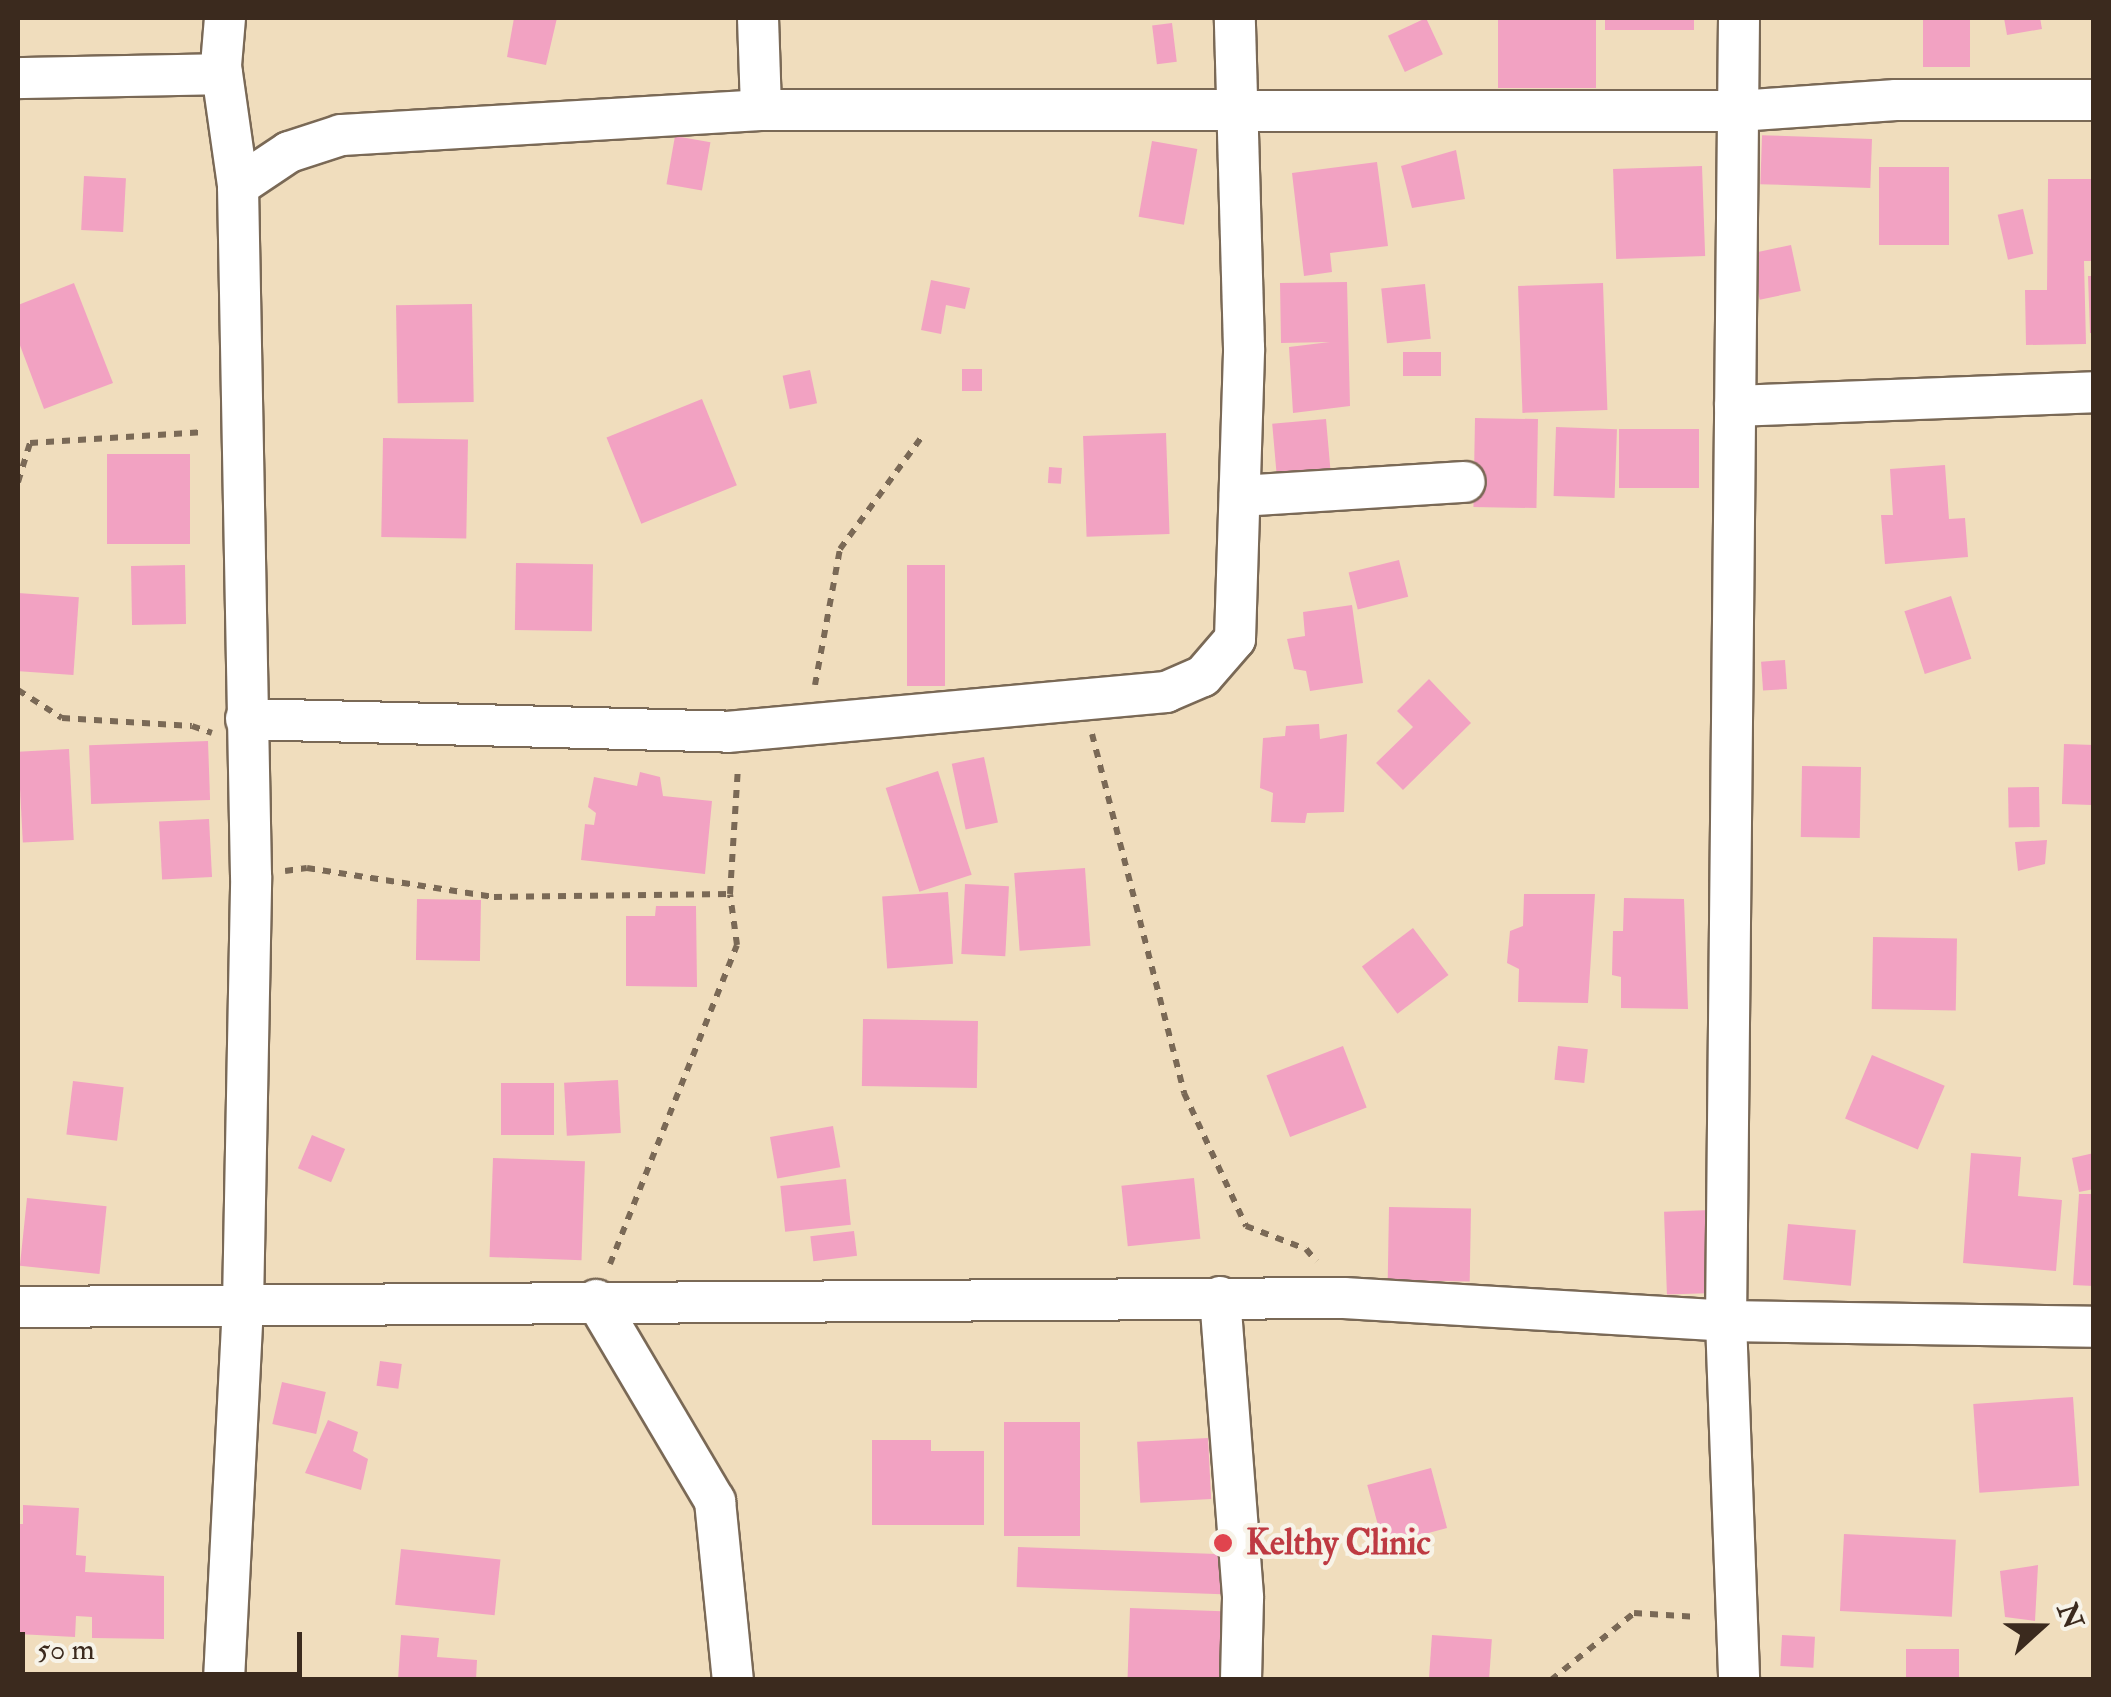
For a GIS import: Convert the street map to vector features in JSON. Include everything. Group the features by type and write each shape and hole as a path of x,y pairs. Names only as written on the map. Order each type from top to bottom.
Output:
{"street":[{"path":"224,1680 243,1304 251,876 238,186 222,74 225,18"},
{"path":"758,18 760,110"},
{"path":"246,732 740,730 1166,692 1203,676 1235,639 1240,496 1240,106 1235,18"},
{"path":"1739,18 1726,1321 1740,1680"},
{"path":"18,78 222,74"},
{"path":"238,186 288,152 341,135 760,110 1240,106 1738,110 1896,100 2094,100"},
{"path":"1735,406 2094,392"},
{"path":"1240,496 1465,482"},
{"path":"1220,1297 1243,1598 1241,1680"},
{"path":"18,1308 596,1300 1344,1298 1726,1321 2094,1327"},
{"path":"596,1300 715,1501 733,1680"}],"path":[{"path":"18,482 30,443 242,429"},
{"path":"807,726 840,549 920,438"},
{"path":"18,690 62,718 246,732"},
{"path":"1082,700 1184,1092 1246,1226 1306,1249 1344,1298"},
{"path":"596,1300 737,945 730,894 740,730"},
{"path":"251,876 307,868 494,897 730,894"},
{"path":"1551,1680 1634,1613 1740,1620"}],"building":[{"path":"514,18 557,18 546,65 507,57"},
{"path":"1426,18 1443,54 1405,72 1388,36"},
{"path":"1498,18 1596,18 1596,88 1498,88"},
{"path":"1605,18 1694,18 1694,30 1605,30"},
{"path":"1923,18 1970,18 1970,67 1923,67"},
{"path":"2004,18 2040,18 2042,29 2007,35"},
{"path":"1172,23 1177,62 1157,64 1152,25"},
{"path":"1762,135 1872,139 1870,188 1760,184"},
{"path":"675,136 710,142 702,191 666,184"},
{"path":"1152,141 1197,149 1184,225 1139,217"},
{"path":"1456,150 1465,199 1412,208 1401,166"},
{"path":"1377,162 1388,246 1330,253 1332,272 1304,276 1292,173"},
{"path":"1702,166 1705,256 1616,259 1613,169"},
{"path":"1879,167 1949,167 1949,245 1879,245"},
{"path":"84,176 126,178 123,232 81,230"},
{"path":"2048,179 2094,179 2094,261 2084,261 2086,344 2026,345 2025,290 2047,290"},
{"path":"2023,209 2033,254 2008,260 1998,215"},
{"path":"1791,245 1801,291 1760,300 1750,254"},
{"path":"2088,276 2094,276 2094,333 2090,333"},
{"path":"931,280 970,288 965,309 946,305 941,334 921,330"},
{"path":"1347,282 1350,406 1293,413 1289,347 1330,342 1281,343 1280,283"},
{"path":"74,283 113,383 44,409 18,340 18,305"},
{"path":"1603,283 1607,410 1522,413 1518,286"},
{"path":"1425,284 1431,339 1387,343 1381,289"},
{"path":"472,304 474,402 398,403 396,305"},
{"path":"1403,352 1441,352 1441,376 1403,376"},
{"path":"962,369 982,369 982,391 962,391"},
{"path":"810,370 817,403 790,409 783,376"},
{"path":"702,399 737,485 641,524 607,438"},
{"path":"1475,418 1538,419 1536,508 1473,507"},
{"path":"1326,419 1332,485 1278,489 1272,424"},
{"path":"1556,427 1617,429 1615,498 1554,496"},
{"path":"1619,429 1699,429 1699,488 1619,488"},
{"path":"1166,433 1170,534 1087,537 1083,436"},
{"path":"383,438 468,439 466,538 381,537"},
{"path":"107,454 190,454 190,544 107,544"},
{"path":"1945,465 1949,519 1965,518 1968,557 1885,564 1881,515 1893,515 1890,469"},
{"path":"1049,467 1062,468 1061,484 1048,483"},
{"path":"1399,560 1408,597 1358,609 1349,573"},
{"path":"516,563 593,564 592,631 515,630"},
{"path":"185,565 186,624 132,625 131,566"},
{"path":"907,565 945,565 945,686 907,686"},
{"path":"18,593 79,597 73,675 18,671"},
{"path":"1951,596 1971,659 1925,674 1904,611"},
{"path":"1352,605 1363,683 1310,691 1306,671 1294,669 1287,639 1305,636 1303,612"},
{"path":"1785,660 1787,689 1763,691 1761,662"},
{"path":"1429,679 1471,723 1403,790 1376,763 1413,727 1397,711"},
{"path":"1319,724 1320,739 1347,734 1344,812 1307,813 1305,823 1271,822 1273,793 1260,788 1263,738 1285,736 1286,726"},
{"path":"208,741 210,800 91,804 89,745"},
{"path":"2064,744 2094,745 2092,805 2062,804"},
{"path":"69,749 74,840 23,843 18,752"},
{"path":"984,757 998,823 966,829 952,764"},
{"path":"1802,766 1861,767 1860,838 1801,837"},
{"path":"938,771 972,875 919,892 886,788"},
{"path":"640,772 660,777 663,796 712,801 705,874 581,860 585,824 594,825 596,813 588,807 594,777 637,786"},
{"path":"2039,787 2040,827 2009,828 2008,788"},
{"path":"209,819 212,877 162,880 159,822"},
{"path":"2047,840 2045,864 2018,871 2015,842"},
{"path":"1085,868 1090,946 1020,951 1014,873"},
{"path":"965,884 1009,886 1005,956 961,954"},
{"path":"948,892 953,964 887,968 882,897"},
{"path":"1524,894 1595,894 1588,1003 1518,1002 1519,969 1507,963 1510,931 1523,926"},
{"path":"1624,898 1684,899 1688,1009 1621,1008 1621,977 1612,975 1613,931 1623,931"},
{"path":"417,899 481,900 480,961 416,960"},
{"path":"656,906 696,906 697,987 626,986 626,916 655,916"},
{"path":"1413,928 1449,975 1397,1014 1362,967"},
{"path":"1873,937 1957,938 1956,1010 1872,1009"},
{"path":"863,1019 978,1021 977,1088 862,1086"},
{"path":"1343,1046 1367,1108 1290,1137 1266,1075"},
{"path":"1558,1046 1588,1049 1584,1083 1554,1080"},
{"path":"1872,1055 1945,1086 1918,1149 1845,1119"},
{"path":"618,1080 621,1133 567,1136 564,1083"},
{"path":"73,1081 124,1087 117,1141 66,1135"},
{"path":"501,1083 554,1083 554,1135 501,1135"},
{"path":"833,1126 840,1167 777,1178 770,1137"},
{"path":"312,1135 345,1149 331,1182 298,1168"},
{"path":"1971,1153 2021,1157 2018,1196 2062,1200 2056,1271 1963,1263"},
{"path":"2094,1153 2094,1189 2079,1192 2072,1158"},
{"path":"493,1158 585,1161 581,1260 490,1257"},
{"path":"1194,1178 1200,1239 1128,1246 1121,1186"},
{"path":"846,1179 851,1225 785,1232 780,1186"},
{"path":"2079,1194 2094,1194 2094,1286 2073,1285"},
{"path":"27,1198 107,1206 99,1274 20,1266"},
{"path":"1389,1207 1471,1208 1470,1281 1388,1280"},
{"path":"1711,1210 1714,1293 1667,1295 1664,1212"},
{"path":"1788,1224 1856,1230 1851,1286 1783,1280"},
{"path":"854,1231 857,1256 813,1261 810,1236"},
{"path":"380,1361 402,1364 398,1389 377,1386"},
{"path":"282,1382 326,1392 316,1434 272,1424"},
{"path":"2073,1397 2079,1486 1979,1493 1973,1404"},
{"path":"328,1420 358,1432 353,1451 368,1459 361,1490 305,1473"},
{"path":"1004,1422 1080,1422 1080,1536 1004,1536"},
{"path":"1208,1438 1211,1499 1140,1503 1137,1442"},
{"path":"872,1440 931,1440 931,1451 984,1451 984,1525 872,1525"},
{"path":"1431,1468 1447,1528 1383,1545 1367,1485"},
{"path":"23,1505 79,1508 76,1555 86,1556 85,1572 164,1576 164,1639 92,1638 92,1617 76,1616 75,1637 18,1634 18,1524 23,1524"},
{"path":"1844,1534 1956,1540 1952,1617 1840,1611"},
{"name":"Kelthy Clinic","path":"1018,1547 1231,1554 1229,1594 1017,1587"},
{"path":"401,1549 500,1559 495,1615 395,1605"},
{"path":"2038,1565 2035,1621 2005,1617 2000,1571"},
{"path":"1130,1608 1222,1611 1220,1680 1127,1680"},
{"path":"401,1635 439,1638 437,1657 477,1660 476,1680 398,1680"},
{"path":"1432,1635 1492,1639 1489,1680 1429,1680"},
{"path":"1782,1635 1815,1637 1813,1668 1780,1666"},
{"path":"1906,1649 1959,1649 1959,1680 1906,1680"}],"place":[{"name":"Kelthy Clinic","path":"1223,1543"}]}
